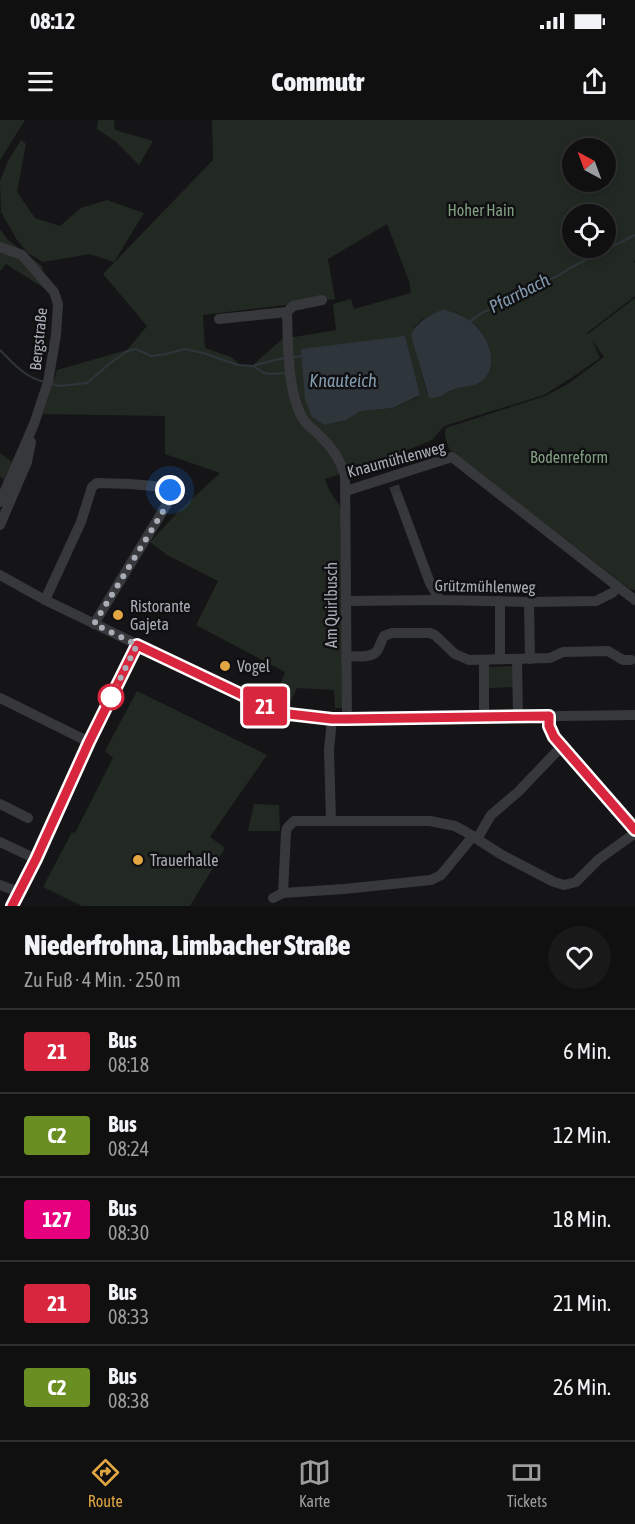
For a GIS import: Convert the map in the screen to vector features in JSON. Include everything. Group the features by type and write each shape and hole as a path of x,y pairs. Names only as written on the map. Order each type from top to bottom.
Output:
{"street":[{"name":"Bergstraße","path":"0,247 22,255 54,292 57,304 56,335 48,382 34,424 0,502"},
{"path":"219,319 287,312 293,306 322,300"},
{"name":"Knaumühlenweg","path":"287,312 291,379 300,412 308,426 327,443 341,462 346,491 392,482 452,457 635,600"},
{"name":"Bergstraße","path":"0,525 27,462 34,424"},
{"path":"45,600 81,522 92,487 97,483 165,487 172,493 170,500 94,624"},
{"name":"Am Quirlbusch","path":"346,491 347,719"},
{"path":"398,497 430,583 440,600"},
{"path":"0,575 45,600 280,713 332,719 635,716"},
{"name":"Grützmühlenweg","path":"346,601 597,601 618,587"},
{"path":"500,601 500,659"},
{"path":"530,602 530,658"},
{"path":"346,656 374,654 384,636 392,633 430,633 455,654 469,660 550,658 569,651 608,651 623,660 632,660"},
{"path":"12,906 137,645"},
{"path":"517,659 518,717"},
{"path":"484,660 484,717"},
{"path":"0,698 89,742"},
{"path":"549,716 550,729 562,746 635,832 600,859 576,882 567,885 554,882 498,853 475,838 455,826 430,821 294,821 287,828 278,895 431,880 441,874 475,838 491,816 518,792 562,746"},
{"path":"332,719 329,750 332,821"},
{"path":"0,804 28,818"},
{"path":"0,842 36,859"},
{"path":"0,885 19,892"}],"green space":[{"path":"0,120 25,120 0,160"},
{"path":"98,120 114,120 115,130 153,141 139,165 115,141 97,129"},
{"path":"212,120 635,120 635,260 633,261 635,263 635,296 587,333 635,298 635,590 630,589 450,450 445,436 446,428 545,396 568,384 604,357 592,340 600,358 544,395 444,426 432,440 372,464 325,479 330,492 343,510 344,708 335,708 334,690 297,688 287,709 272,705 285,672 196,625 218,581 167,555 150,542 220,473 165,454 165,416 43,414 57,370 127,350 147,326 103,274 213,160","holes":["387,224 409,281 411,293 354,309 351,299 333,304 336,330 294,337 287,335 253,365 240,365 231,357 205,348 203,315 335,299 328,259","443,309 460,315 476,325 487,340 492,358 488,374 482,381 446,393 427,393 418,359 414,328 421,320","420,396 393,408 361,411 346,420 326,425 312,417"]},
{"path":"21,140 26,144 17,192 35,218 60,226 81,208 107,200 144,213 114,262 90,254 43,262 28,253 17,240 1,212 0,181 8,161"},
{"path":"0,229 7,239 42,266 47,290 6,264 0,271"},
{"path":"0,453 12,462 4,480 0,477"},
{"path":"513,666 514,687 489,688 489,667"},
{"path":"137,691 267,755 210,837 225,848 190,906 82,906 43,887 72,832 75,833 113,758 105,751"},
{"path":"254,804 279,805 280,831 248,831"}],"water":[{"name":"Knauteich","path":"443,309 469,320 481,332 490,349 491,366 488,374 479,383 429,398 411,335 420,322"},
{"name":"Knauteich","path":"405,336 420,395 393,408 361,411 346,420 325,425 312,417 305,399 301,349"}],"waterway":[{"name":"Pfarrbach","path":"469,323 477,316 635,235"},
{"name":"Pfarrbach","path":"52,384 60,386 87,383 127,351 136,349 151,356 185,349 238,365 253,366 264,373 286,373"},
{"name":"Pfarrbach","path":"0,350 26,374 45,382"},
{"path":"293,357 302,356"},
{"path":"255,365 284,358"}],"tunnel":[{"path":"394,486 398,497"}],"bus line":[{"name":"21","path":"12,906 137,645 280,713 332,719 549,716 550,729 554,737 635,830"}],"place":[{"name":"Ristorante Gajeta","path":"118,615"},
{"name":"Vogel","path":"225,666"},
{"name":"Trauerhalle","path":"138,860"}],"route":[{"path":"111,697 137,645 94,624 170,500 172,493 170,490"}],"park label":[{"name":"Hoher Hain","path":"481,210"},
{"name":"Bodenreform","path":"569,457"}]}
